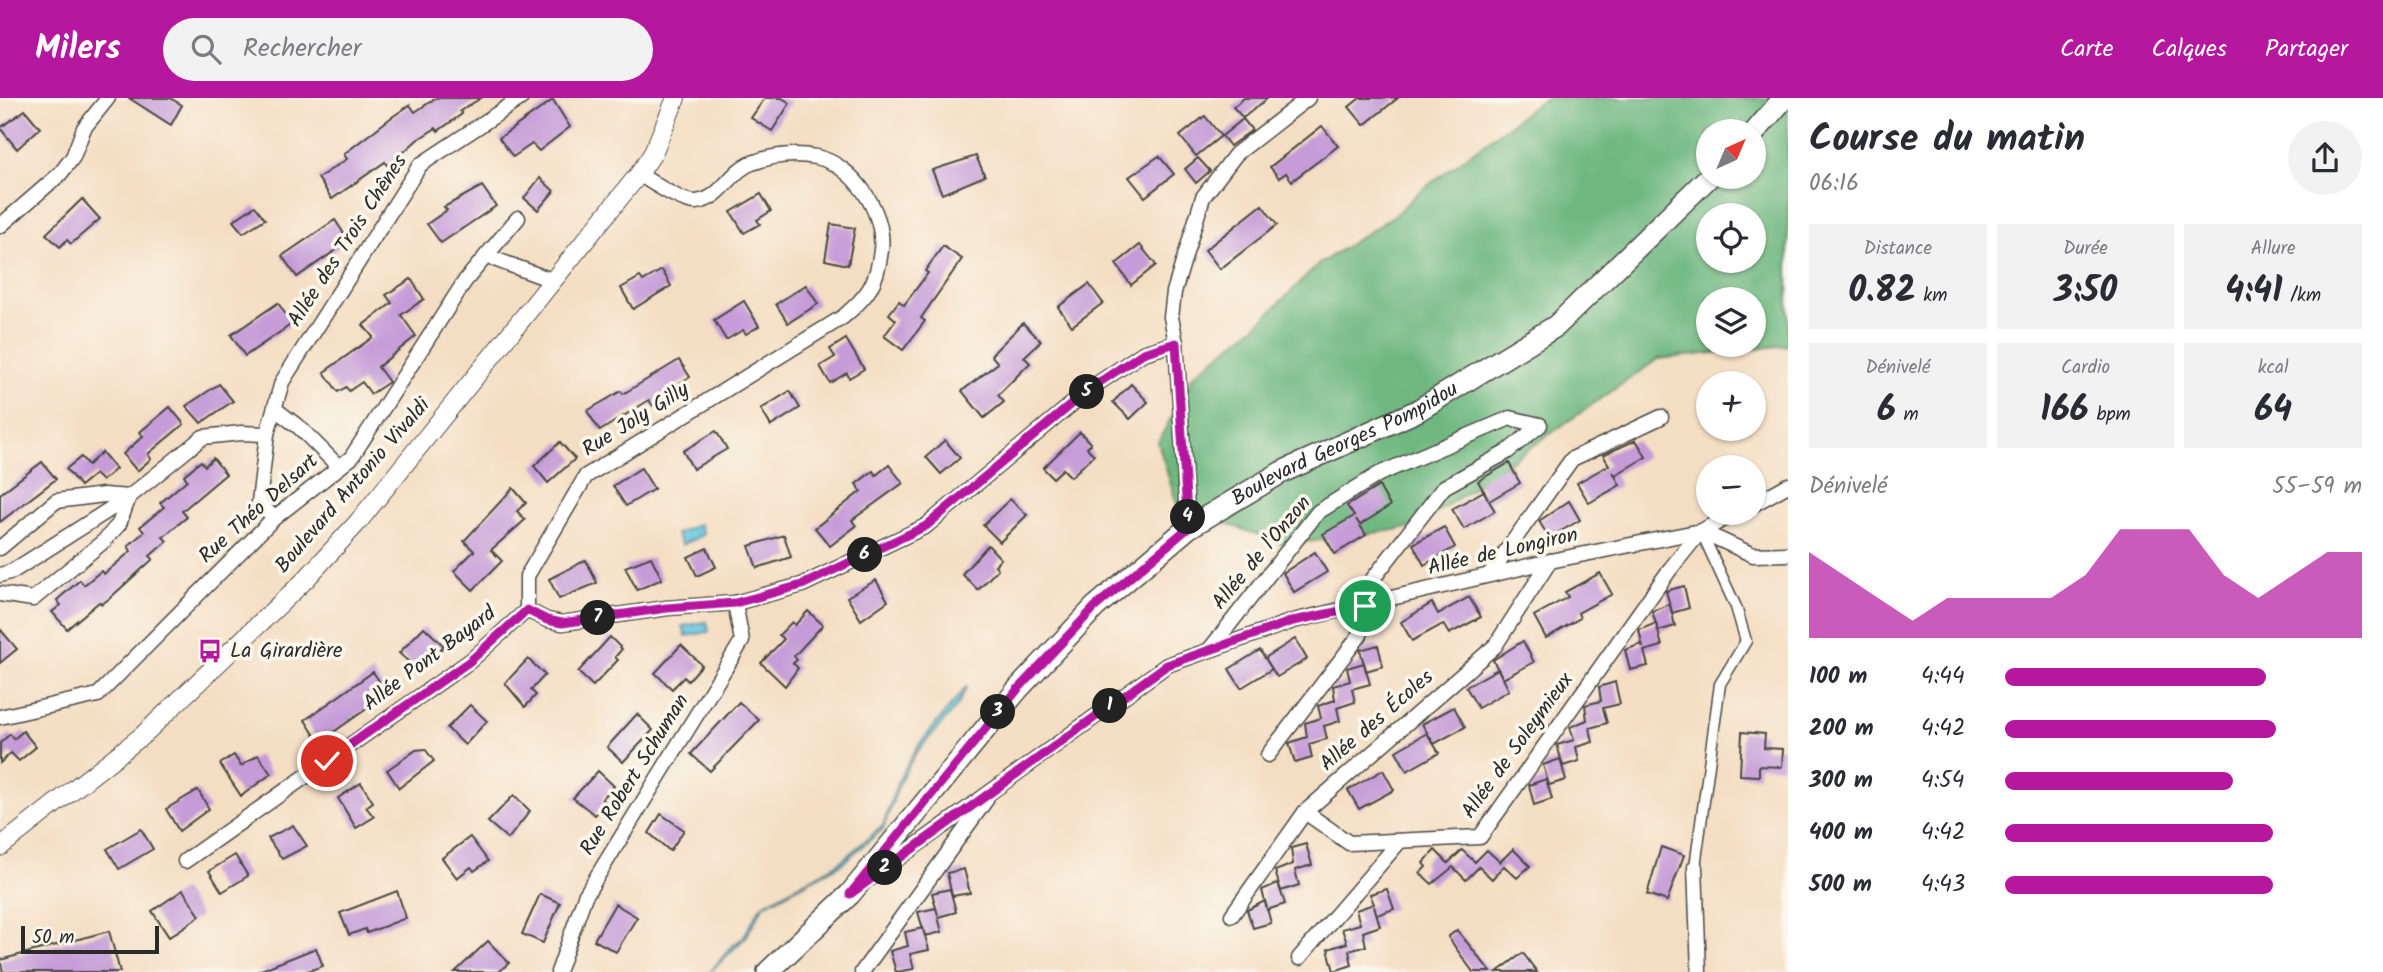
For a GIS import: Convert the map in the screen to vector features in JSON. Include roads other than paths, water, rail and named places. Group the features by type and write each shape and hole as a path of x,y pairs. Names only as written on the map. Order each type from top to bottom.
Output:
{"main road":[{"path":"1765,119 1784,98"},
{"name":"Boulevard Georges Pompidou","path":"768,972 850,894 1018,689 1095,607 1188,528 1282,472 1417,411 1556,326 1697,189"}],"street":[{"path":"0,226 60,174 73,158 84,128 108,98"},
{"name":"Allée des Trois Chênes","path":"274,518 259,502 267,435 282,382 420,165 521,98"},
{"name":"Boulevard Antonio Vivaldi","path":"0,847 143,736 306,579 358,522 639,174 653,153 676,98"},
{"path":"1188,528 1176,343 1171,317 1174,292 1203,197 1236,154 1308,98"},
{"name":"Rue Joly Gilly","path":"527,610 527,576 586,476 843,317 867,297 879,272 882,244 876,208 855,180 819,157 788,154 749,163 712,198 694,202 639,174"},
{"name":"Rue Théo Delsart","path":"0,717 98,695 274,518 351,458 465,281 518,218"},
{"path":"486,256 554,281"},
{"path":"527,610 547,620 562,623 667,608 735,603 802,585 926,526 1091,388 1143,353 1176,343"},
{"path":"275,409 300,428 338,466"},
{"path":"1489,575 1572,459 1661,417"},
{"name":"Allée de l'Onzon","path":"1209,650 1318,512 1379,474 1510,418 1540,425 1507,452 1444,487 1369,584 1365,606"},
{"path":"0,575 13,571 129,497 203,437 241,432 267,435"},
{"path":"1766,497 1788,485"},
{"path":"0,548 56,502 104,495 129,497"},
{"path":"0,594 33,598 61,578 119,524 129,497"},
{"path":"1701,531 1713,525"},
{"path":"1701,531 1752,555 1788,554"},
{"path":"1699,972 1696,867 1720,684 1746,641 1736,607 1701,531"},
{"name":"Allée de Longiron","path":"850,894 1167,665 1293,621 1550,561 1701,531"},
{"name":"Allée de Soleymieux","path":"1305,812 1349,843 1480,837 1671,568 1701,531"},
{"name":"Allée des Écoles","path":"1232,915 1305,812 1495,646 1550,561"},
{"name":"Rue Robert Schuman","path":"558,972 585,896 742,641 735,603"},
{"path":"1268,755 1360,635 1365,606"},
{"name":"Allée Pont Bayard","path":"185,862 470,661 527,610"},
{"path":"862,972 993,790"},
{"path":"1299,958 1400,841"}],"water":[{"path":"699,524 704,534 682,545 676,534"},
{"path":"707,622 709,632 686,636 683,626"},
{"path":"967,686 958,705 915,754 900,781 883,829 840,865 764,905 746,937 710,972 733,945 743,938 761,906 837,864 883,826 898,781 917,747"}],"place":[{"name":"La Girardière","path":"210,651"}]}
